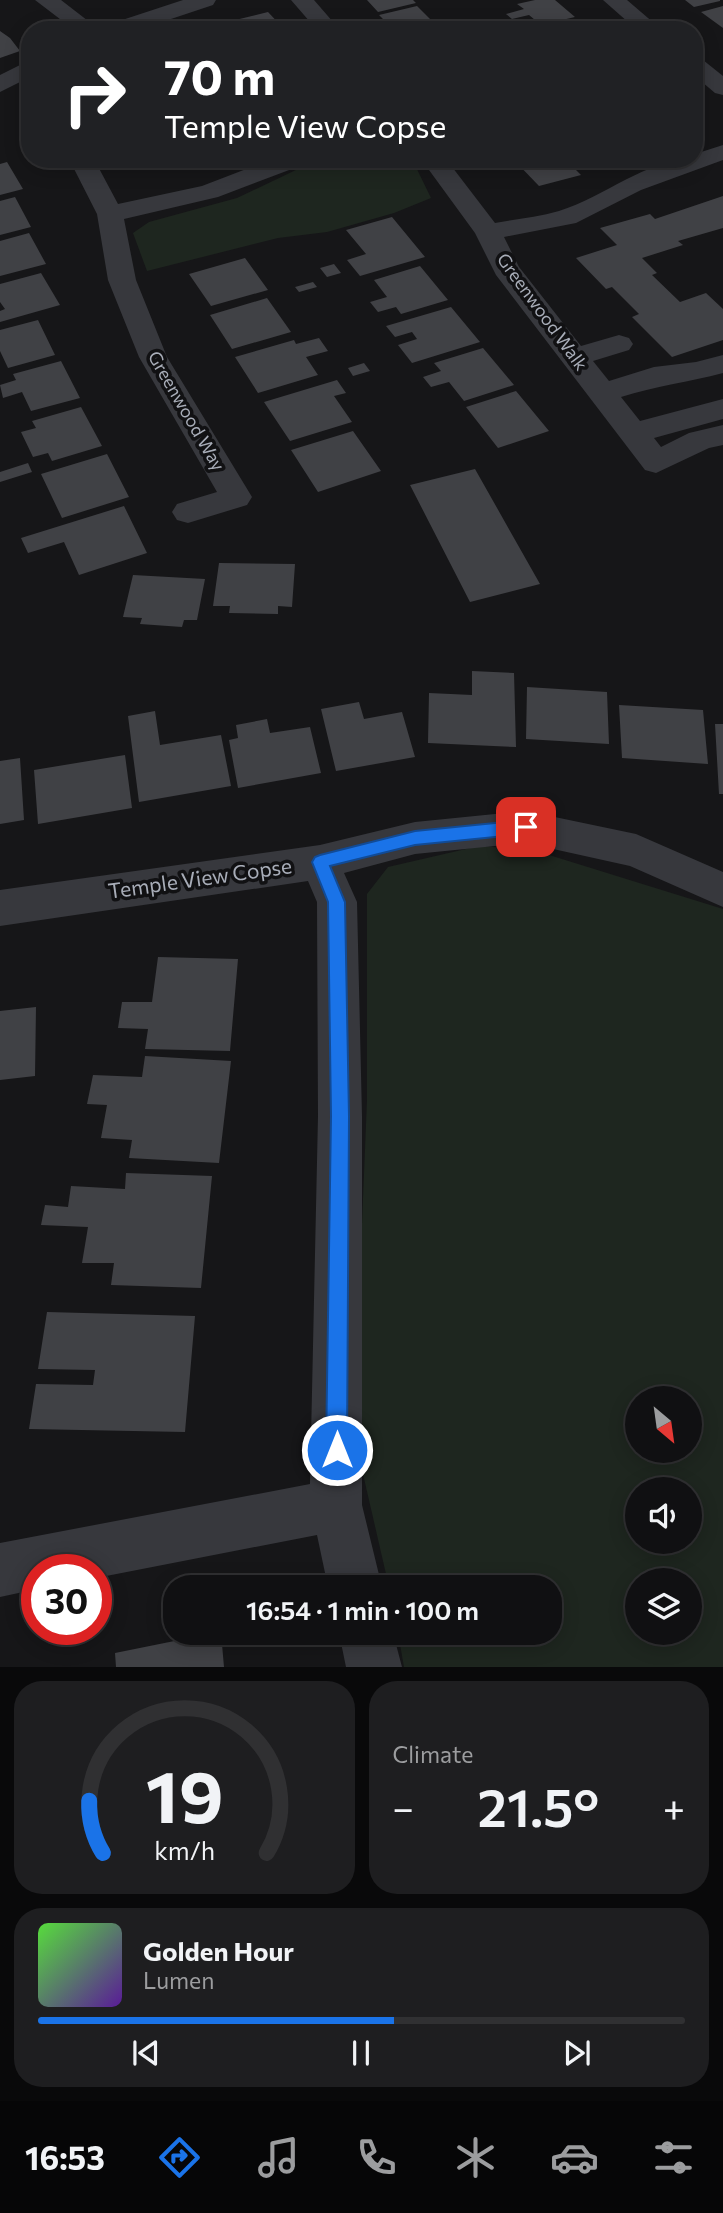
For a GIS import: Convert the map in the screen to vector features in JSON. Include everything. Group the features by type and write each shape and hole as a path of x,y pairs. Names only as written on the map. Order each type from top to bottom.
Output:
{"street":[{"path":"46,0 77,21"},
{"path":"142,21 205,0"},
{"path":"302,0 321,21"},
{"path":"614,0 640,21"},
{"path":"703,72 723,88"},
{"path":"7,90 21,76"},
{"path":"703,159 723,152"},
{"name":"Greenwood Way","path":"86,168 110,214 122,280 153,357 236,497 188,512"},
{"path":"110,214 209,192 272,168"},
{"name":"Greenwood Walk","path":"440,168 488,232 506,269 656,462 700,440 723,435"},
{"path":"488,232 567,217 632,185 679,168"},
{"path":"574,357 619,344"},
{"path":"602,393 654,376 696,371 723,364"},
{"path":"633,433 723,409"},
{"name":"Temple View Copse","path":"0,908 320,862 415,838 526,827 636,851 723,890"},
{"path":"320,862 337,902 340,1116 336,1505 352,1575"},
{"path":"0,1570 336,1505"},
{"path":"369,1645 374,1667"}],"shaded area":[{"path":"300,168 416,168 431,198 394,213 327,232 278,238 147,271 133,233 149,222 237,198"},
{"path":"479,846 533,850 723,909 723,1667 404,1667 400,1645 562,1645 562,1575 386,1575 357,1448 357,1347 367,1100 367,894 388,867"}],"building":[{"path":"367,0 413,0 416,3 378,12"},
{"path":"555,0 575,17 558,21 536,21 529,15 512,19 506,14 524,9 517,4"},
{"path":"685,0 720,0 720,1 694,7"},
{"path":"417,6 432,21 385,21 379,15"},
{"path":"723,6 723,28 701,12"},
{"path":"268,12 276,21 231,21"},
{"path":"0,31 10,38 20,51 0,58"},
{"path":"7,162 23,189 0,195 0,164"},
{"path":"522,168 574,168 581,175 539,186"},
{"path":"723,196 723,228 678,241 683,245 642,258 657,273 652,275 680,302 706,293 723,309 723,340 672,357 632,317 639,314 612,287 606,289 576,258 617,245 600,228 650,214 655,219"},
{"path":"15,197 31,227 0,235 0,201"},
{"path":"392,217 425,257 360,276 347,260 366,254 346,230"},
{"path":"29,233 46,264 0,276 0,241"},
{"path":"245,258 268,290 211,306 189,274"},
{"path":"334,264 341,273 327,277 320,268"},
{"path":"420,266 448,300 401,314 396,307 378,312 370,302 387,297 374,280"},
{"path":"41,273 60,305 0,322 0,311 5,309 0,302 0,284"},
{"path":"313,282 317,287 299,292 295,287"},
{"path":"267,298 291,332 232,349 210,315"},
{"path":"451,307 480,342 412,363 398,345 417,339 412,332 395,337 386,326"},
{"path":"38,320 55,355 8,368 0,351 0,330"},
{"path":"319,338 328,351 306,357 318,375 258,393 235,357 294,340 296,344"},
{"path":"483,348 514,385 464,401 449,382 431,387 423,377 441,371 434,363"},
{"path":"61,361 80,398 31,411 22,392 3,398 0,385 16,380 13,374"},
{"path":"364,363 370,371 353,376 348,368"},
{"path":"337,380 346,393 334,396 352,422 290,441 264,402"},
{"path":"516,391 549,431 498,448 466,407"},
{"path":"81,407 102,446 52,461 48,453 33,457 21,432 36,428 32,421"},
{"path":"353,431 381,471 318,492 291,450"},
{"path":"107,454 129,497 62,518 41,474"},
{"path":"28,463 32,472 0,482 0,472"},
{"path":"475,469 540,584 470,602 410,485"},
{"path":"124,506 147,553 79,575 64,542 28,553 21,538"},
{"path":"219,563 295,564 292,607 278,606 278,614 229,613 230,606 213,606"},
{"path":"133,575 205,579 197,620 184,620 182,627 140,624 142,618 123,617"},
{"path":"472,671 514,673 516,747 428,743 429,693 472,695"},
{"path":"527,687 607,692 609,744 526,739"},
{"path":"359,702 364,719 402,712 415,757 336,771 321,709"},
{"path":"619,705 703,710 708,764 622,758"},
{"path":"155,711 160,745 221,735 231,786 139,802 128,716"},
{"path":"267,719 270,733 310,727 321,773 238,788 229,740 238,738 236,725"},
{"path":"715,724 723,724 723,794 719,794"},
{"path":"125,755 132,808 38,824 34,770"},
{"path":"20,758 24,820 0,824 0,761"},
{"path":"158,957 238,959 230,1051 145,1049 148,1029 118,1028 122,1002 152,1002"},
{"path":"36,1007 35,1076 0,1080 0,1011"},
{"path":"145,1056 231,1061 219,1163 129,1158 132,1140 101,1138 107,1105 87,1104 93,1075 142,1077"},
{"path":"126,1173 212,1176 201,1288 111,1285 114,1263 82,1263 88,1227 41,1225 45,1205 68,1207 71,1186 125,1189"},
{"path":"47,1312 195,1316 185,1432 29,1429 36,1384 93,1385 95,1370 38,1369"},
{"path":"163,1643 222,1645 224,1667 116,1667 115,1653"}],"route":[{"path":"337,1450 340,1116 337,902 320,862 415,838 526,827"}]}
